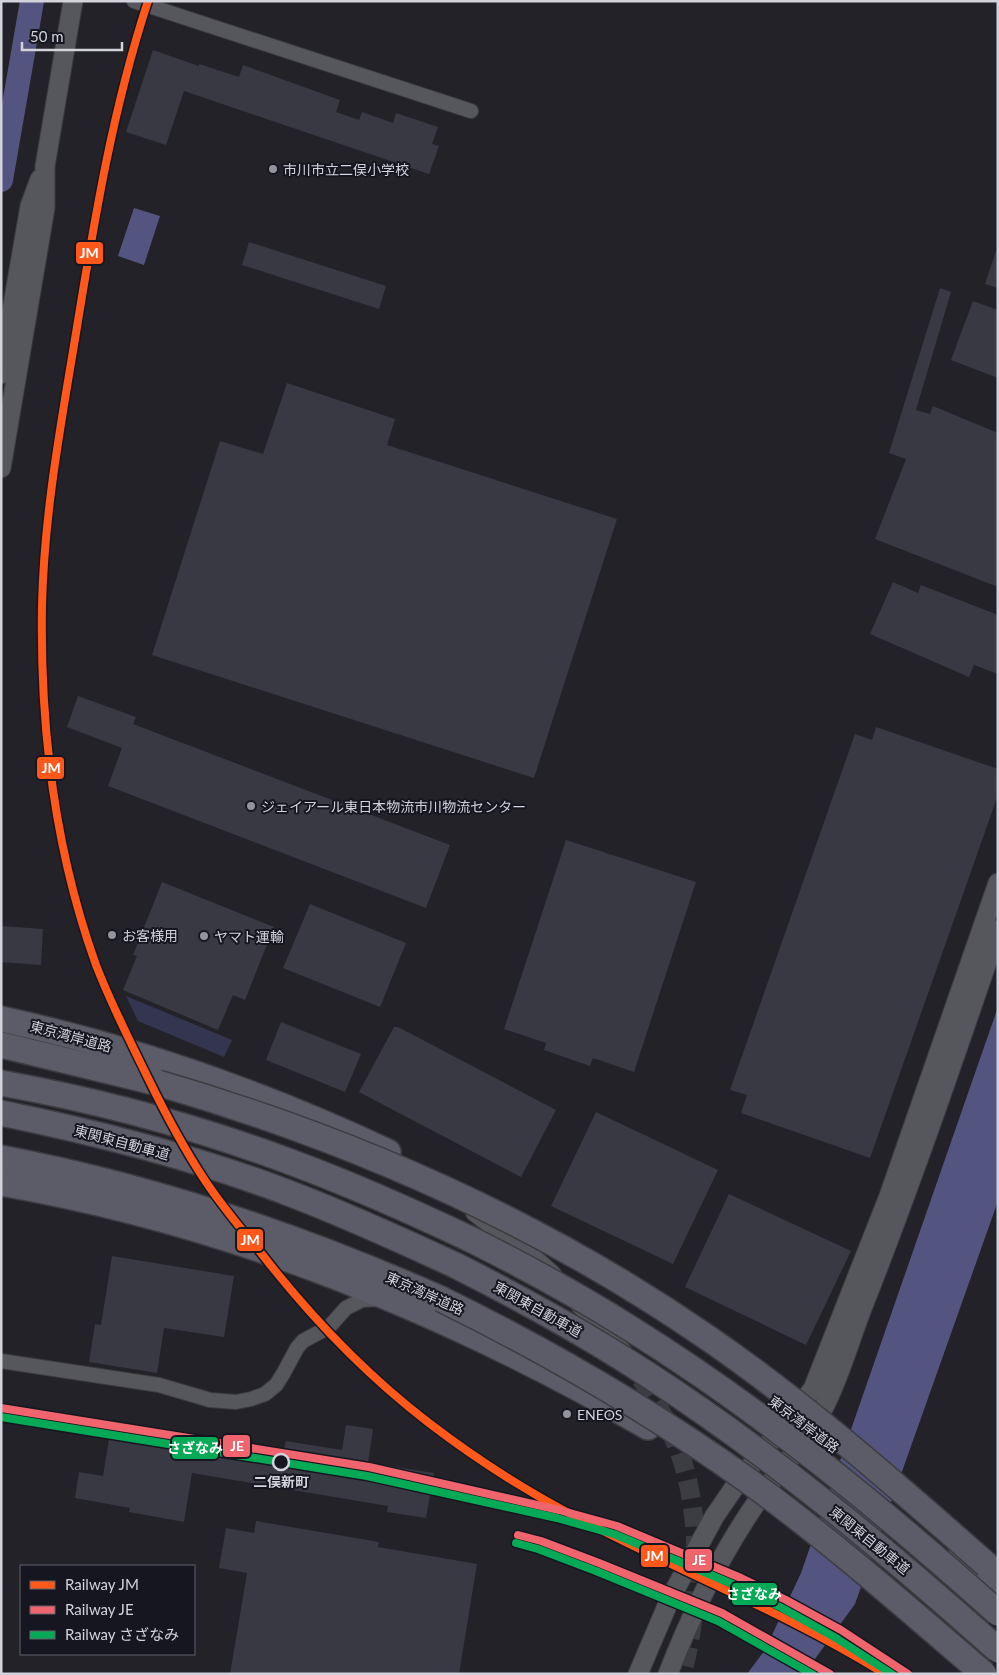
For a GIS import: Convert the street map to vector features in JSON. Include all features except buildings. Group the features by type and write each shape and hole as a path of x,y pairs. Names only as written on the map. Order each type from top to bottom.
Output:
{"highway":[{"name":"東京湾岸道路","path":"1,1019 103,1044 187,1070 269,1101 396,1156 474,1197 579,1262 680,1331 802,1422 837,1449 998,1588"},
{"name":"東京湾岸道路","path":"1,1046 158,1083 264,1116 389,1164 484,1206 532,1231 603,1271 708,1338 792,1400 890,1480 998,1576"},
{"path":"1,1066 102,1096 146,1116"},
{"name":"東関東自動車道","path":"1,1083 146,1116 208,1134 349,1185 470,1239 587,1302 684,1363 786,1436 896,1525 998,1613"},
{"name":"東関東自動車道","path":"1,1113 139,1145 247,1178 337,1212 457,1266 505,1290 581,1333 675,1392 771,1461 879,1547 998,1650"},
{"path":"1,1122 58,1125"},
{"name":"東京湾岸道路","path":"1,1158 128,1186 244,1220 325,1250 441,1299 529,1343 629,1401 719,1461 785,1509 860,1568 984,1674"},
{"name":"東京湾岸道路","path":"1,1182 83,1199 194,1227 280,1255 392,1299 482,1338 555,1375 642,1424 761,1496 867,1569 994,1674"}],"street":[{"path":"1,468 45,208 45,166 73,1"},
{"path":"134,1 472,111"},
{"path":"1,374 30,206 45,166"},
{"path":"668,1674 685,1633 721,1561 761,1496 802,1422 844,1308 874,1235 998,883"},
{"path":"638,1674 656,1630 683,1574 714,1517 738,1482 802,1422 832,1390 890,1238 998,930"},
{"path":"396,1156 436,1182 521,1247 549,1272 607,1334 642,1378"},
{"path":"1,1361 159,1385 210,1400 236,1402 264,1394 276,1385 303,1340 329,1327 346,1308 362,1300 392,1299"}],"shaded area":[{"path":"134,208 160,216 144,265 118,256"},
{"path":"126,996 232,1040 224,1057 138,1021"},
{"path":"998,1007 998,1201 855,1604 804,1674 747,1674 765,1650 801,1573"}],"waterway":[{"path":"1,180 32,1"}],"tunnel":[{"path":"641,1379 658,1407 677,1447 688,1481 693,1508 696,1565 695,1594 688,1649 682,1674"}],"rail line":[{"name":"JM","path":"148,1 125,81 106,162 65,396 50,501 43,571 42,651 44,697 53,788 70,878 96,965 108,994 168,1117 189,1155 224,1208 319,1322 383,1385 429,1423 465,1449 539,1497 616,1538 810,1631 885,1674"},
{"name":"JE","path":"1,1408 369,1467 559,1510 617,1526 741,1578 786,1600 841,1630 908,1674"},
{"name":"さざなみ","path":"1,1417 367,1476 557,1518 614,1534 737,1586 782,1608 836,1638 892,1674"},
{"name":"JE","path":"518,1535 541,1541 599,1563 722,1613 830,1674"},
{"name":"さざなみ","path":"516,1543 538,1549 596,1571 718,1621 812,1674"}],"place":[{"name":"市川市立二俣小学校","path":"273,169"},
{"name":"ジェイアール東日本物流市川物流センター","path":"251,806"},
{"name":"お客様用","path":"112,935"},
{"name":"ヤマト運輸","path":"204,936"},
{"name":"ENEOS","path":"567,1414"},
{"name":"二俣新町","path":"281,1462"}]}
